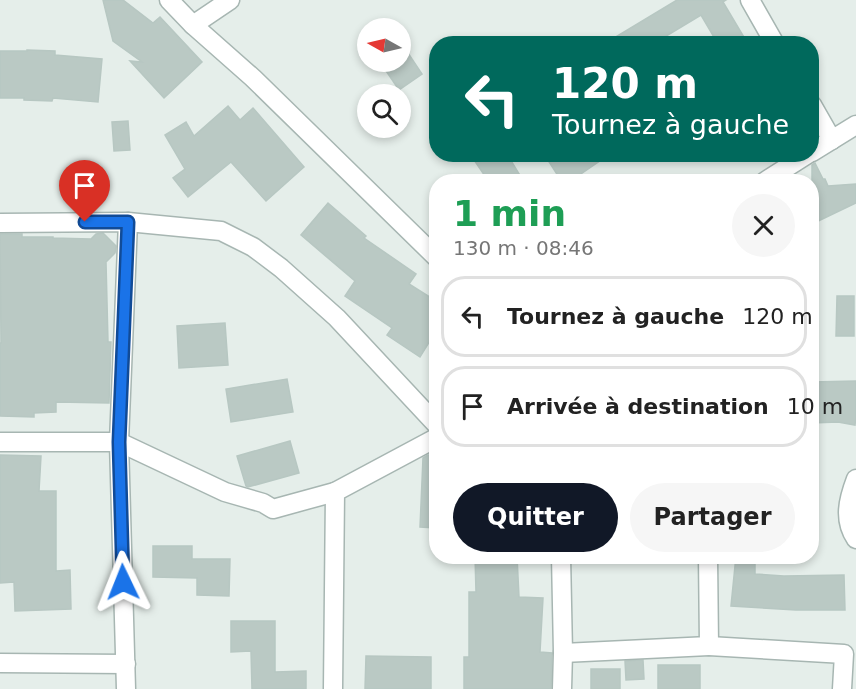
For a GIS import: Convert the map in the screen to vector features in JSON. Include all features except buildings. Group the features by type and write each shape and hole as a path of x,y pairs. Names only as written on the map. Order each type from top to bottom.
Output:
{"street":[{"path":"169,0 253,78 429,249"},
{"path":"194,25 230,0"},
{"path":"750,0 770,36"},
{"path":"819,117 832,140"},
{"path":"819,148 856,125"},
{"path":"777,174 796,162"},
{"path":"0,223 128,222 221,231 253,247 281,268 337,318 429,416"},
{"path":"126,689 119,442 128,222"},
{"path":"0,442 119,442 225,492 263,503 273,509 335,492 429,442"},
{"path":"856,479 849,498 848,516 850,532 856,539"},
{"path":"333,689 335,492"},
{"path":"561,564 562,689"},
{"path":"708,564 709,646"},
{"path":"563,653 709,646 850,655 842,689"},
{"path":"0,663 126,664"}],"route":[{"path":"85,222 128,222 119,442 123,582"}]}
